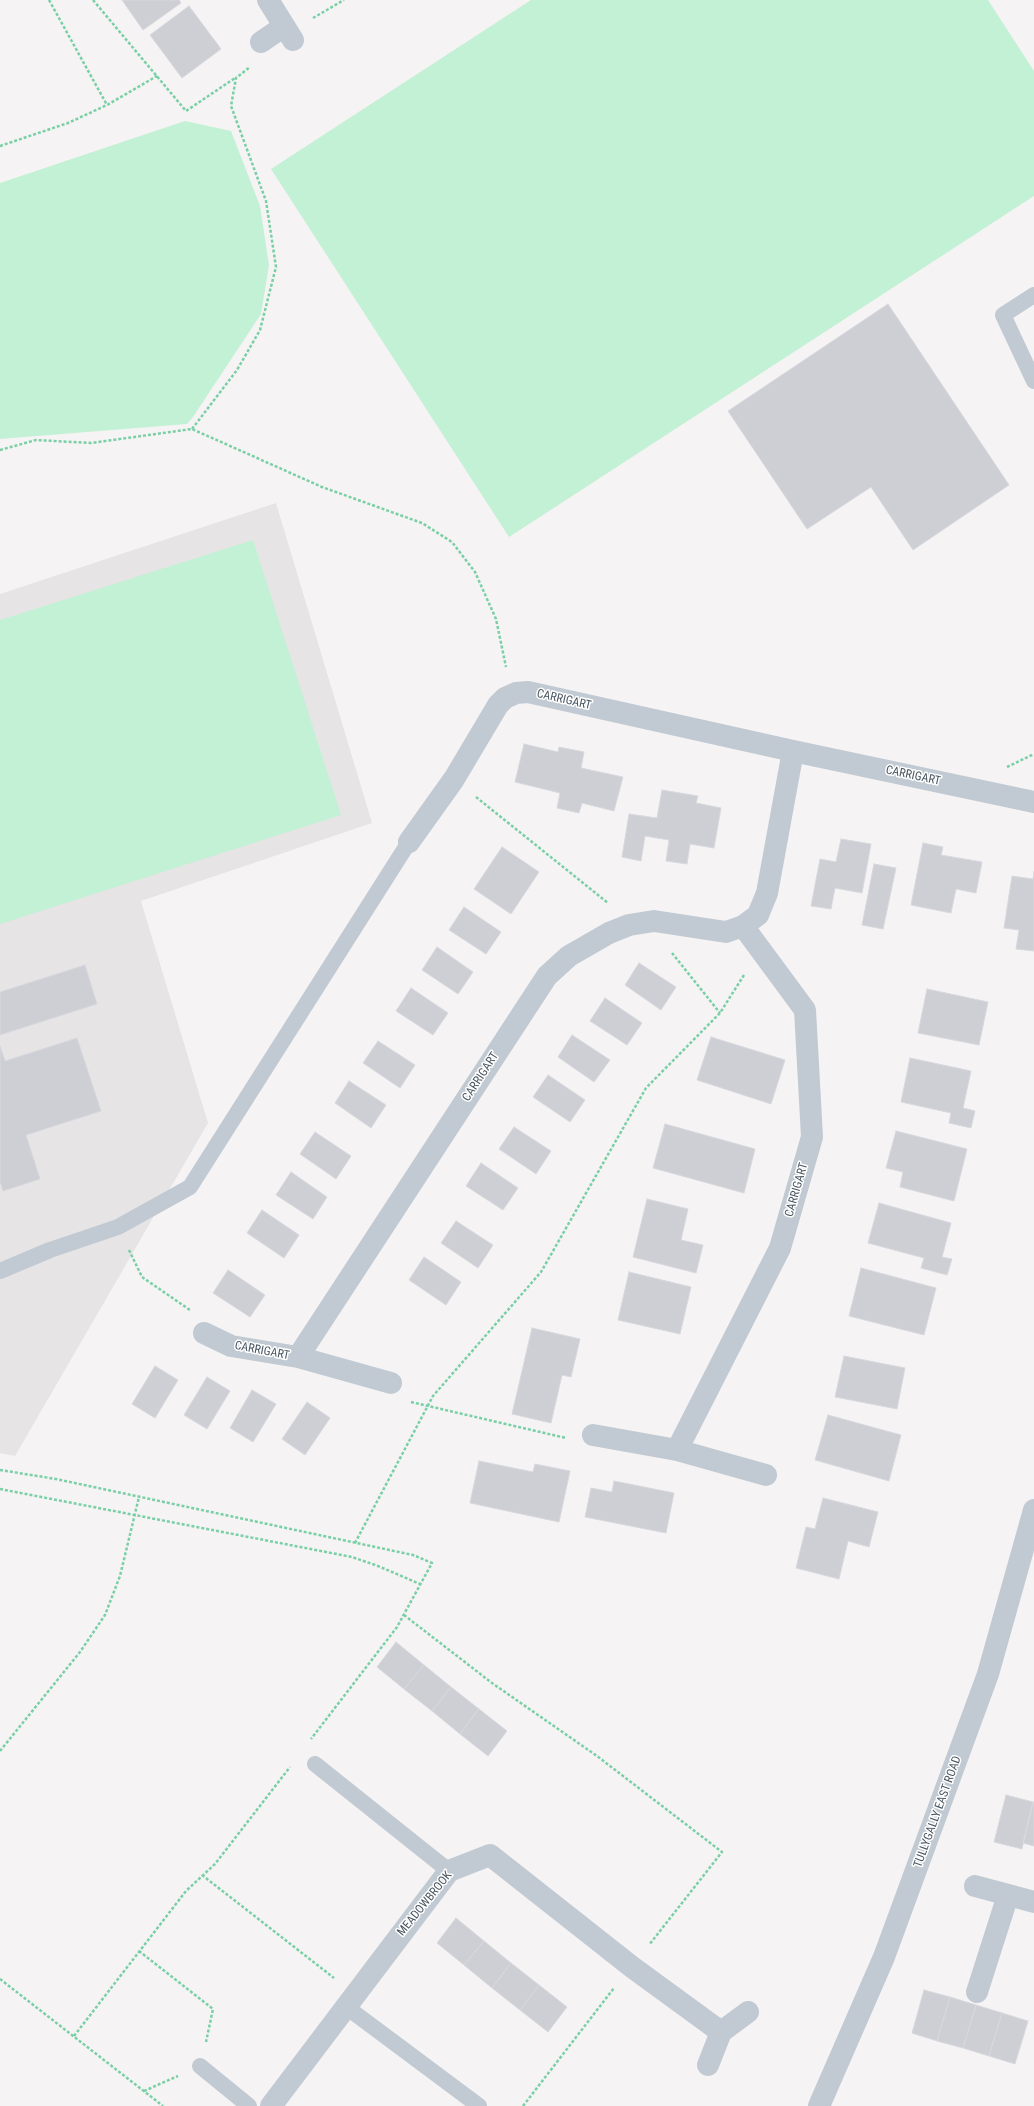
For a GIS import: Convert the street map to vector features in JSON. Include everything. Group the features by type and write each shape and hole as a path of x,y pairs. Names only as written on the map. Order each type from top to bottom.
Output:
{"street":[{"path":"261,42 288,34 268,0"},
{"name":"CARRIGART","path":"516,693 528,692 793,751 1034,802"},
{"path":"409,842 454,779 498,705 504,698 516,693"},
{"name":"CARRIGART","path":"298,1358 547,976 568,956 629,925 654,922 726,932 743,926 758,915 767,893 793,751"},
{"name":"CARRIGART","path":"677,1450 780,1248 812,1137 805,1010 743,926"},
{"name":"CARRIGART","path":"204,1333 231,1346 298,1358 391,1383"},
{"path":"593,1435 677,1450 766,1475"},
{"name":"TULLYGALLY EAST ROAD","path":"819,2106 884,1957 988,1674 1034,1510"},
{"name":"MEADOWBROOK","path":"271,2106 449,1870 490,1855 632,1967 721,2032"},
{"path":"975,1886 1034,1902"},
{"path":"977,1992 1008,1895"},
{"path":"708,2066 721,2032 748,2012"}],"lane":[{"path":"1034,295 1003,315 1034,381"},
{"path":"0,1271 50,1250 118,1227 190,1187 409,842"},
{"path":"315,1764 449,1870"},
{"path":"350,2000 479,2106"},
{"path":"200,2066 249,2106"}],"path":[{"path":"49,0 107,105"},
{"path":"92,0 186,111 250,67 261,42"},
{"path":"288,34 344,0"},
{"path":"0,146 68,123 107,105 157,76"},
{"path":"192,428 238,370 260,330 276,267 266,201 231,106 236,78"},
{"path":"0,450 36,440 91,443 192,428 322,487 422,523 452,542 475,572 496,619 503,660 516,693"},
{"path":"454,779 601,897 629,925"},
{"path":"654,922 664,942 720,1013"},
{"path":"355,1543 433,1396 541,1272 646,1088 720,1013 760,949"},
{"path":"118,1227 142,1277 194,1313"},
{"path":"428,1406 576,1440 593,1435"},
{"path":"0,1470 138,1497 412,1555 432,1563 404,1615 347,1694 308,1743"},
{"path":"0,1489 352,1557 378,1566 420,1584"},
{"path":"0,1751 80,1652 105,1615 120,1576 138,1497"},
{"path":"404,1615 492,1683 597,1756 722,1852 523,2106"},
{"path":"74,2036 186,1891 215,1864 291,1766"},
{"path":"202,1875 350,2000"},
{"path":"139,1951 213,2009 200,2066 144,2091"},
{"path":"0,1979 163,2106"}],"shaded area":[{"path":"276,503 372,823 141,901 208,1123 15,1456 0,1453 0,594"}],"green space":[{"path":"531,0 988,0 1034,71 1034,196 509,537 271,169"},
{"path":"185,121 231,131 260,206 269,265 261,314 187,424 0,439 0,183"},
{"path":"253,540 341,815 0,924 0,620"}],"building":[{"path":"122,0 179,0 181,3 143,30"},
{"path":"189,6 221,49 182,78 150,35"},
{"path":"888,304 1009,485 913,550 871,487 807,529 728,411"},
{"path":"524,744 558,752 559,747 584,752 581,768 623,777 614,811 582,803 579,813 557,808 560,793 515,782"},
{"path":"662,790 698,796 696,803 721,808 714,848 690,844 687,864 666,861 669,840 645,836 641,861 622,857 629,814 657,818"},
{"path":"841,839 871,844 862,893 835,888 831,909 811,906 820,859 836,862"},
{"path":"923,843 943,847 941,855 982,862 976,893 956,889 951,913 911,905"},
{"path":"502,847 539,872 511,914 474,889"},
{"path":"874,864 896,868 883,929 862,925"},
{"path":"1034,872 1034,951 1016,949 1019,930 1004,928 1012,876 1033,879"},
{"path":"464,907 501,932 486,954 449,930"},
{"path":"437,947 473,972 458,994 422,970"},
{"path":"639,963 676,987 661,1010 625,985"},
{"path":"85,965 97,1004 0,1035 0,992"},
{"path":"411,988 448,1013 433,1035 396,1011"},
{"path":"927,989 988,1002 979,1045 918,1033"},
{"path":"605,998 642,1023 627,1045 590,1021"},
{"path":"572,1035 610,1060 594,1082 558,1057"},
{"path":"711,1037 785,1060 771,1104 697,1080"},
{"path":"77,1038 101,1111 26,1135 40,1179 3,1191 0,1182 0,1046 5,1061"},
{"path":"378,1041 415,1065 400,1088 363,1063"},
{"path":"910,1058 971,1071 963,1108 975,1111 971,1128 949,1123 951,1113 901,1102"},
{"path":"548,1075 585,1100 570,1122 533,1097"},
{"path":"349,1081 386,1105 371,1128 335,1103"},
{"path":"665,1124 755,1149 744,1193 653,1168"},
{"path":"514,1127 551,1151 536,1174 499,1149"},
{"path":"896,1131 967,1149 954,1201 900,1187 903,1172 886,1168"},
{"path":"315,1132 351,1156 336,1179 300,1154"},
{"path":"481,1163 518,1188 503,1210 466,1186"},
{"path":"291,1172 327,1197 313,1219 276,1195"},
{"path":"647,1199 688,1209 681,1240 703,1245 696,1273 633,1257"},
{"path":"879,1203 951,1223 942,1257 952,1259 947,1275 921,1268 924,1258 868,1243"},
{"path":"262,1210 299,1235 284,1258 247,1233"},
{"path":"456,1221 493,1245 478,1268 441,1243"},
{"path":"424,1257 461,1282 446,1305 409,1280"},
{"path":"861,1268 936,1288 924,1335 849,1316"},
{"path":"228,1270 265,1295 250,1317 213,1293"},
{"path":"629,1272 691,1287 680,1334 618,1320"},
{"path":"532,1328 580,1339 571,1377 562,1375 551,1423 512,1414"},
{"path":"844,1356 905,1368 897,1409 835,1397"},
{"path":"155,1366 178,1380 155,1418 132,1404"},
{"path":"207,1377 230,1391 207,1429 184,1415"},
{"path":"252,1390 276,1404 253,1442 230,1428"},
{"path":"307,1402 330,1418 305,1455 282,1439"},
{"path":"828,1415 901,1435 889,1481 815,1460"},
{"path":"479,1461 533,1472 535,1464 570,1471 559,1522 470,1503"},
{"path":"614,1481 674,1493 666,1533 585,1517 591,1488 612,1492"},
{"path":"823,1498 878,1512 869,1547 848,1541 839,1579 796,1568 806,1527 815,1529"},
{"path":"396,1642 424,1665 404,1689 377,1667"},
{"path":"424,1665 451,1687 432,1711 404,1689"},
{"path":"451,1687 479,1709 460,1734 432,1711"},
{"path":"479,1709 507,1731 488,1756 460,1734"},
{"path":"1006,1795 1033,1802 1022,1849 994,1842"},
{"path":"1034,1802 1034,1846 1023,1843"},
{"path":"456,1918 484,1941 464,1965 437,1943"},
{"path":"484,1941 511,1963 492,1988 464,1965"},
{"path":"511,1963 539,1985 520,2010 492,1988"},
{"path":"539,1985 567,2007 548,2032 520,2010"},
{"path":"924,1990 950,1997 937,2041 912,2033"},
{"path":"950,1997 976,2005 963,2048 937,2041"},
{"path":"976,2005 1002,2013 989,2056 963,2048"},
{"path":"1002,2013 1028,2021 1015,2064 989,2056"}]}
